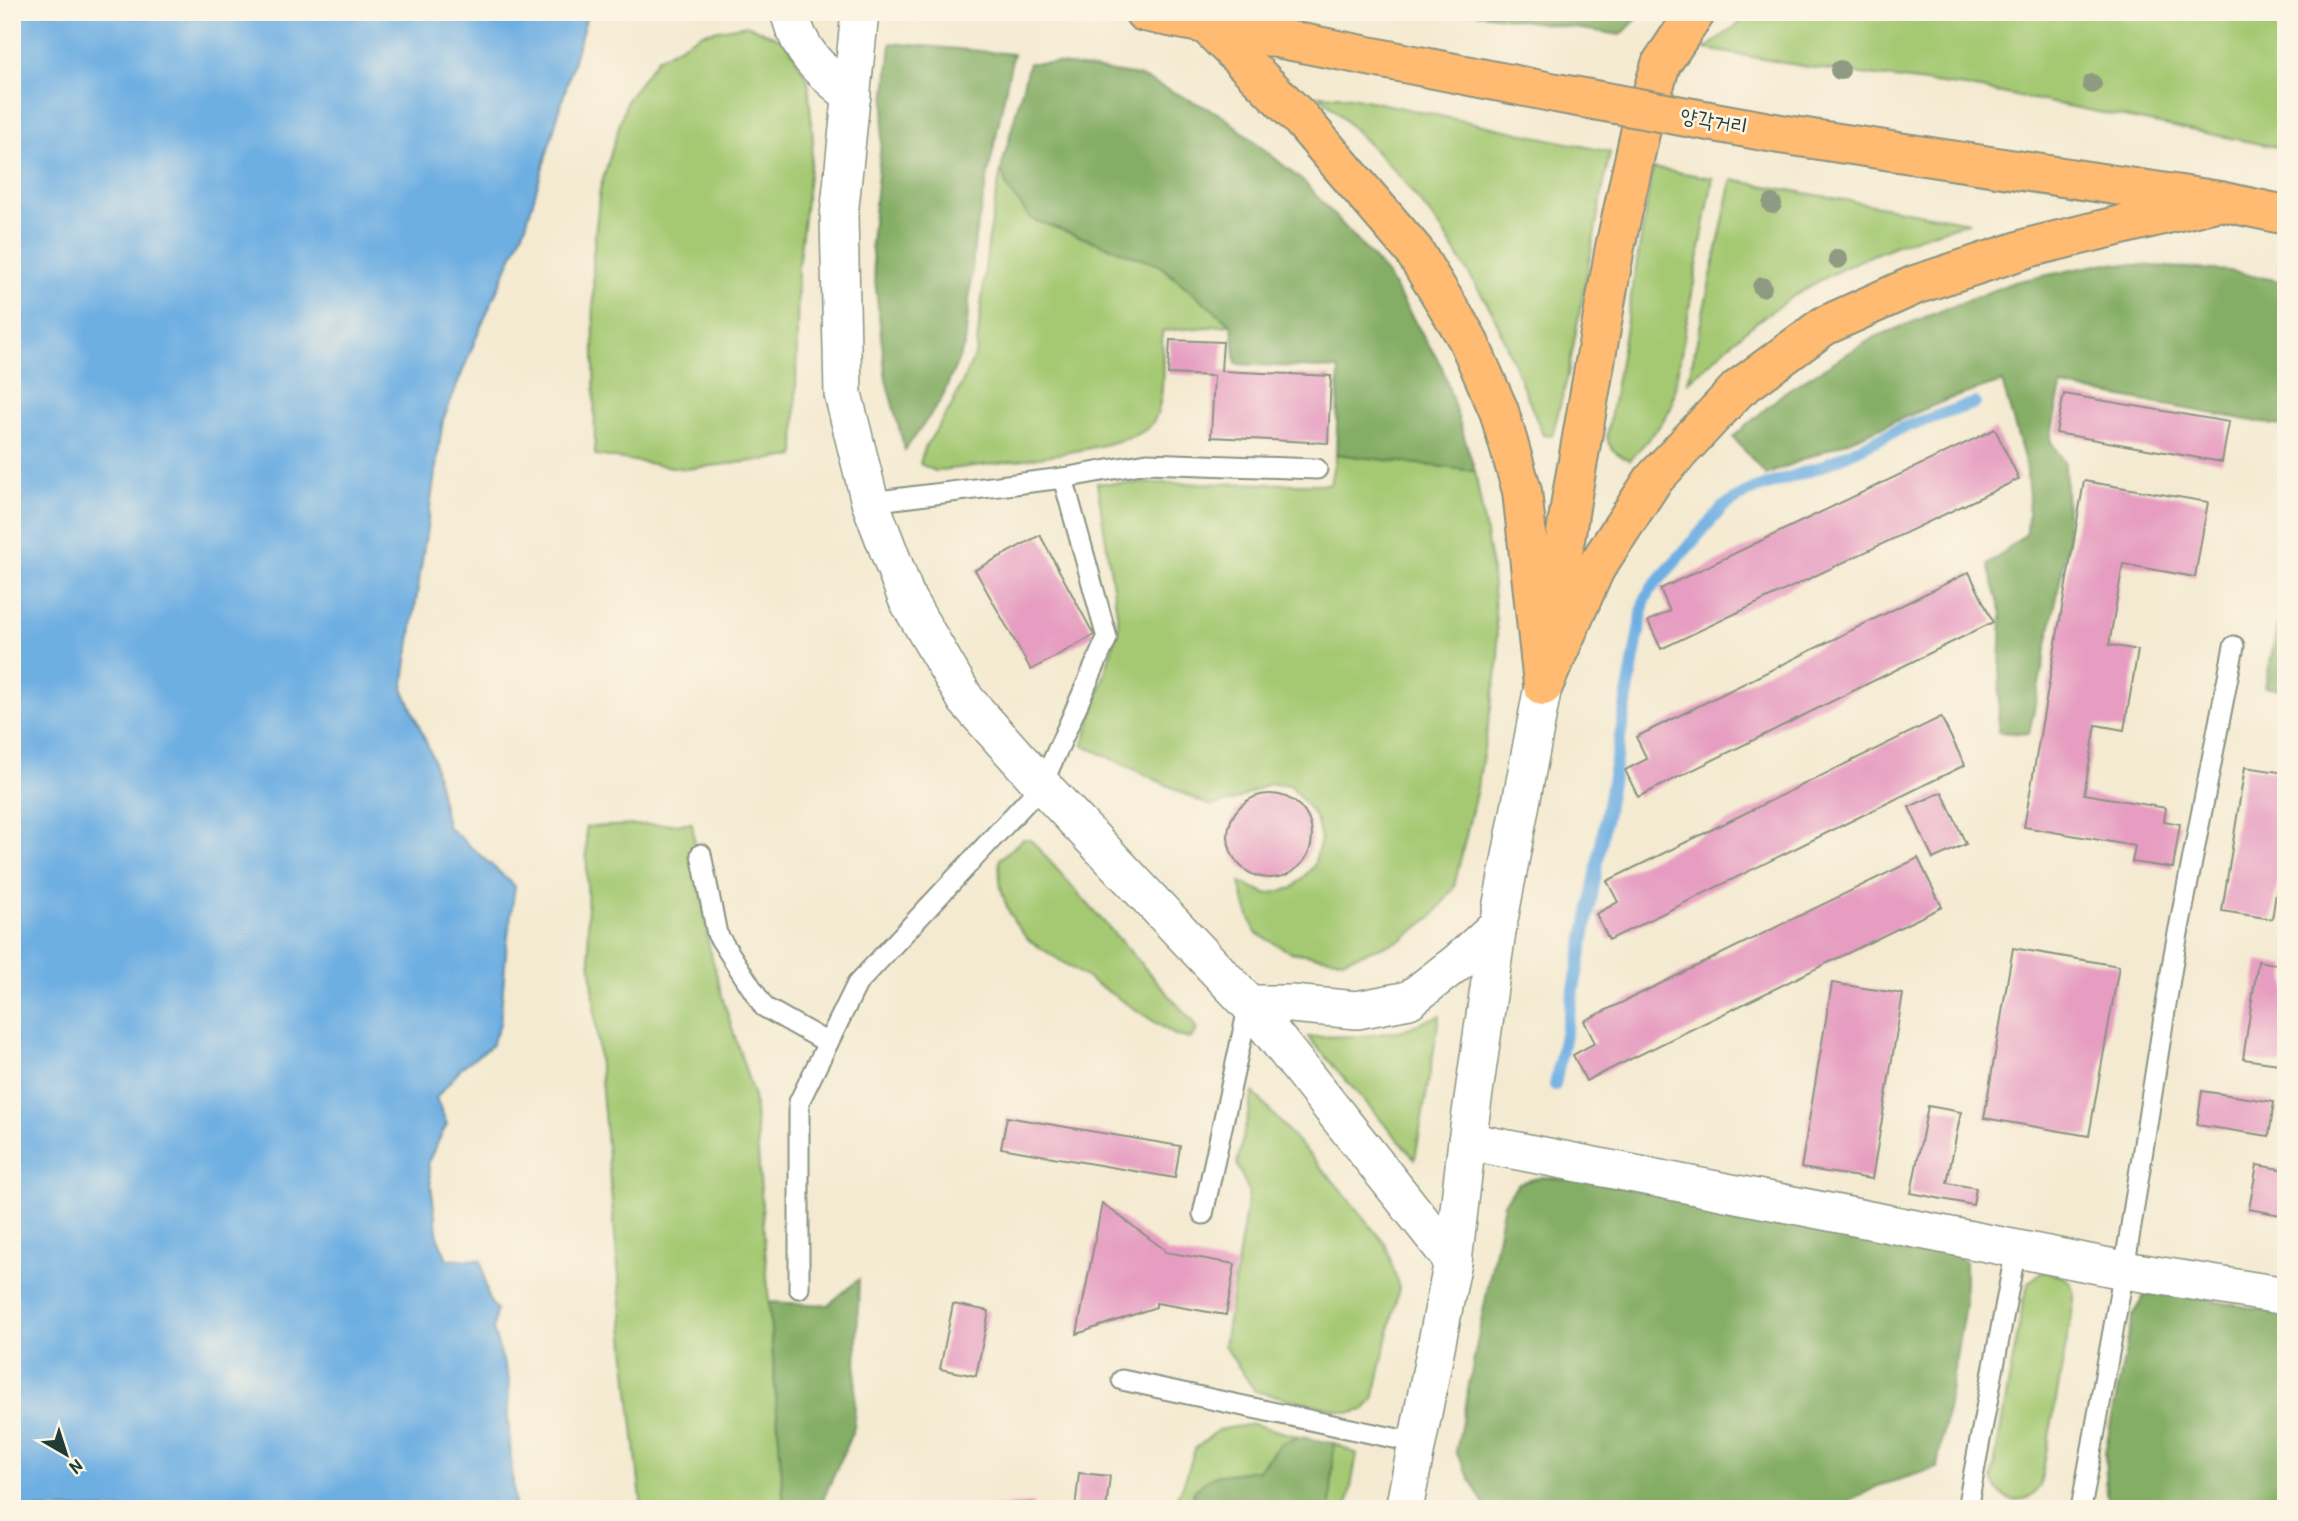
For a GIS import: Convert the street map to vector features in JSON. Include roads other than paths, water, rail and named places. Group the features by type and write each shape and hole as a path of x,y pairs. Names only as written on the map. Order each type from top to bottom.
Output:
{"main road":[{"name":"양각거리","path":"1144,12 1780,134 2220,201 2286,215"},
{"path":"1543,687 1571,501 1610,274 1640,133 1661,64 1696,12"},
{"path":"1206,23 1301,119 1414,251 1467,338 1499,411 1522,491 1543,687"},
{"path":"1543,687 1595,569 1653,480 1738,389 1824,326 1915,285 2031,247 2220,201"}],"street":[{"path":"789,12 794,29 814,64 852,96"},
{"path":"860,12 839,216 843,394 870,502 907,599 966,700 1042,785 1249,1004 1453,1261"},
{"path":"1404,1509 1453,1261 1498,925 1543,687"},
{"path":"1249,1004 1291,1004 1357,1010 1409,1000 1459,961 1498,925"},
{"path":"1467,1141 2124,1270 2286,1296"}],"lane":[{"path":"870,502 1063,478 1147,463 1317,469"},
{"path":"799,1288 799,1102 858,984 1042,785 1107,638 1063,478"},
{"path":"2081,1509 2124,1270 2174,954 2234,646"},
{"path":"701,854 717,934 764,1007 828,1044"},
{"path":"1203,1214 1249,1004"},
{"path":"1967,1509 2016,1249"},
{"path":"1122,1380 1417,1443"}],"water":[{"path":"12,12 588,12 526,225 443,420 403,688 433,758 447,826 515,886 500,1024 491,1046 462,1067 436,1098 447,1124 428,1162 438,1238 447,1259 481,1260 488,1298 496,1310 493,1330 509,1380 508,1418 515,1509 12,1509"}],"waterway":[{"path":"1555,1085 1587,923 1644,602 1651,589 1723,507 1749,491 1818,468 1902,428 1975,403"}]}
